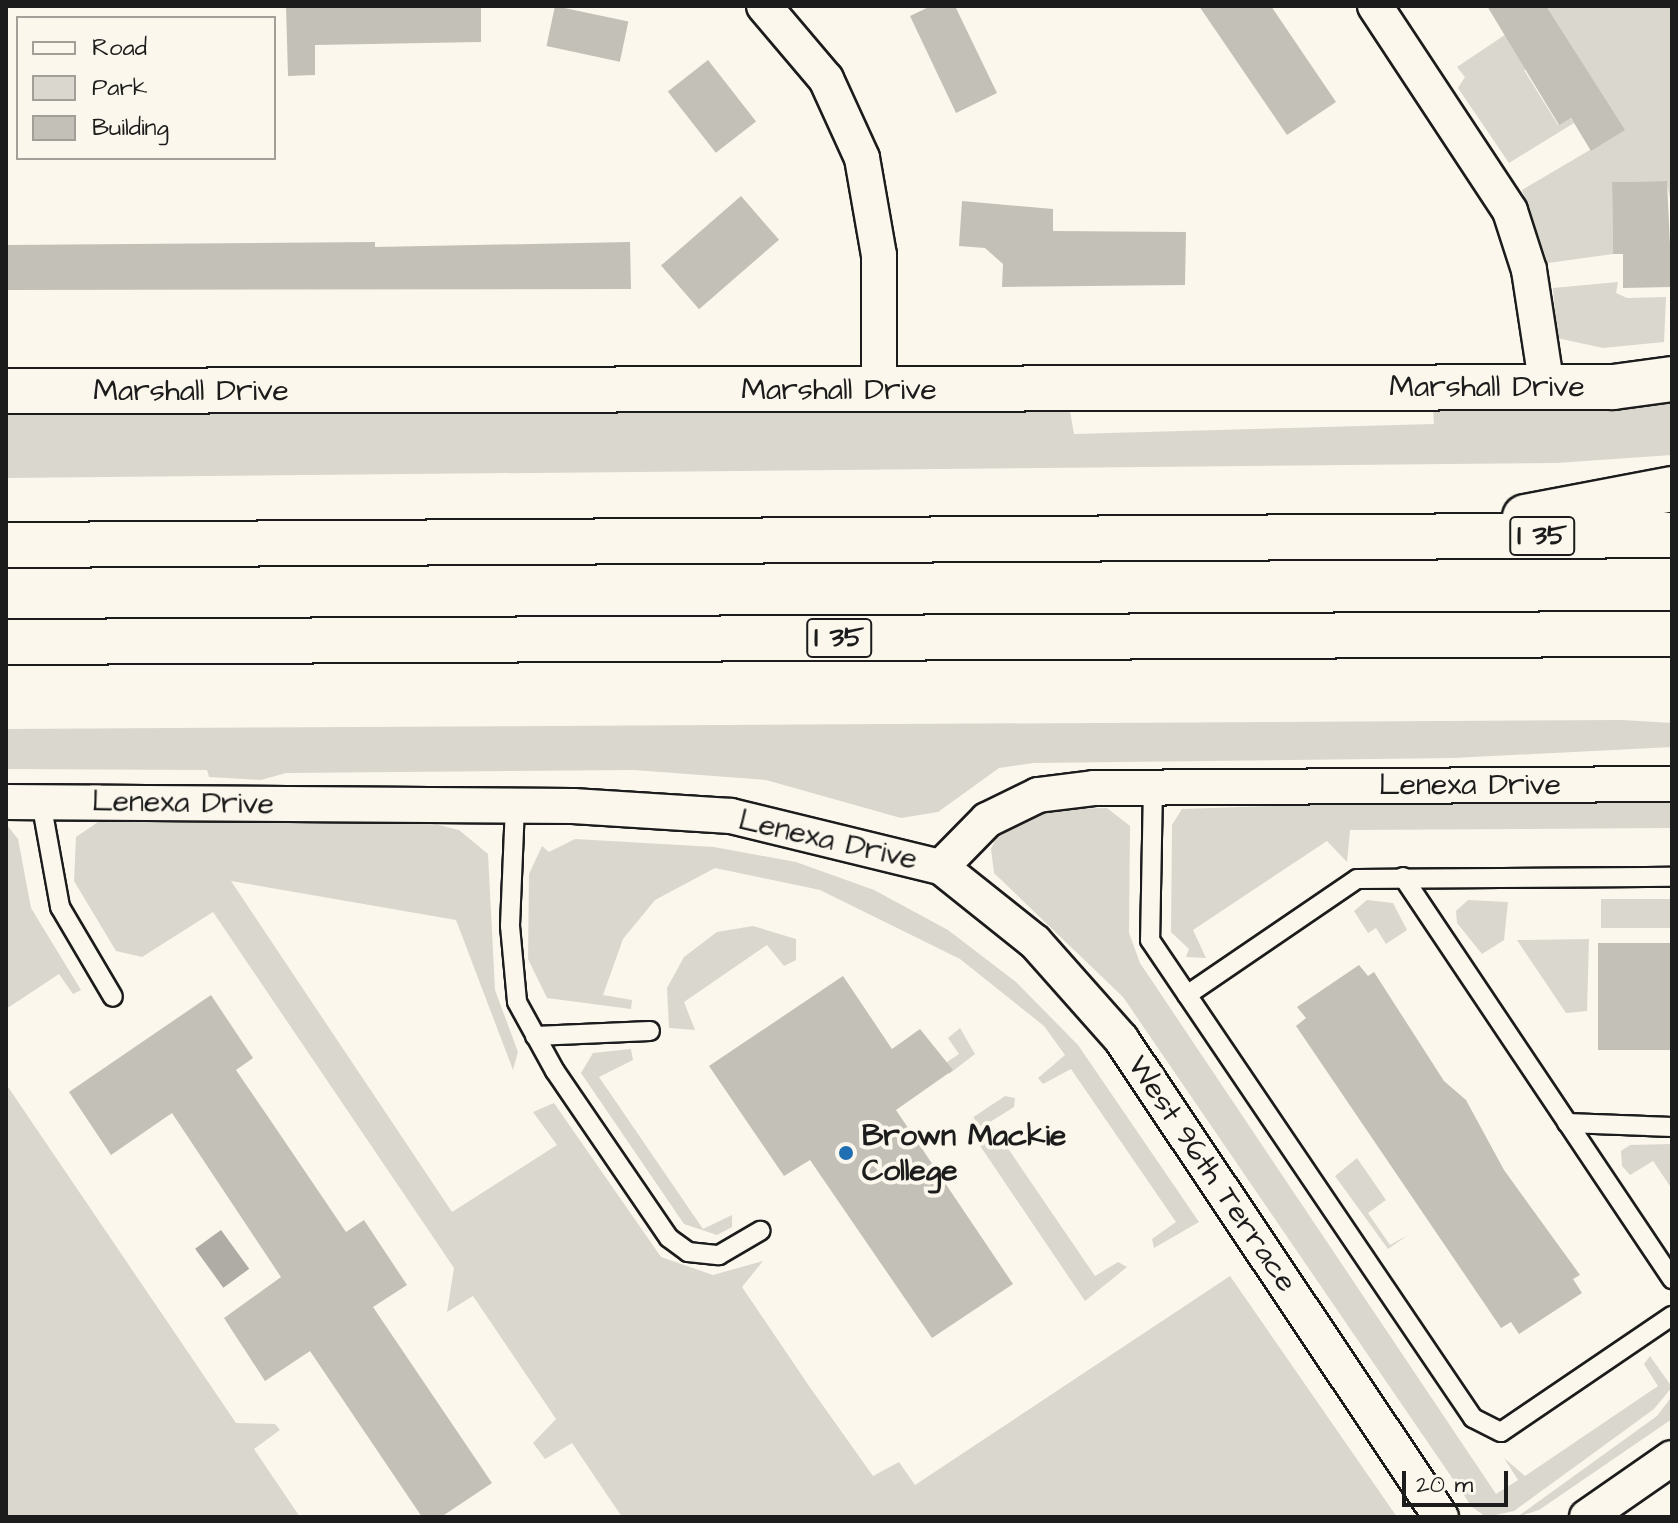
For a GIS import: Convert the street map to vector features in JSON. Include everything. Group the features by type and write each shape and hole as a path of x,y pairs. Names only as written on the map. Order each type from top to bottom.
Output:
{"main road":[{"name":"Marshall Drive","path":"6,391 1547,387 1672,379"},
{"path":"1413,538 1672,489"},
{"name":"I 35","path":"6,545 1672,535"},
{"name":"I 35","path":"6,642 1672,634"}],"street":[{"path":"764,6 826,79 862,158 879,255 879,391"},
{"path":"1375,6 1510,211 1529,270 1547,387"},
{"name":"Lenexa Drive","path":"6,802 515,806 731,816 941,867 987,820 1038,795 1153,787 1672,784"},
{"name":"West 96th Terrace","path":"941,867 1035,942 1121,1039 1441,1517"},
{"path":"1587,1517 1670,1464"}],"lane":[{"path":"1153,787 1150,940 1473,1418 1501,1432 1672,1316"},
{"path":"41,802 60,907 113,997"},
{"path":"515,806 510,926 517,1002 535,1036 669,1238 688,1252 719,1255 760,1231"},
{"path":"1403,877 1672,1279"},
{"path":"1187,995 1357,879 1672,877"},
{"path":"535,1036 650,1031"},
{"path":"1567,1123 1672,1127"}],"green space":[{"path":"1548,6 1672,6 1672,206 1666,181 1612,182 1613,254 1548,263 1522,190 1624,130 1568,42 1524,70 1558,125 1570,118 1574,123 1509,163 1458,88 1465,77 1457,67"},
{"path":"1618,282 1616,293 1627,298 1666,297 1664,342 1603,348 1557,338 1553,288"},
{"path":"1672,398 1672,455 1556,463 6,478 6,412 1069,405 1074,434 1434,424 1433,409"},
{"path":"1622,720 1672,723 1672,747 1453,758 1034,763 999,768 938,812 901,818 766,780 634,770 286,773 261,780 209,777 207,770 6,769 6,729"},
{"path":"1672,793 1672,828 1350,830 1347,862 1327,841 1193,930 1206,958 1186,957 1189,949 1171,932 1172,825 1182,809"},
{"path":"1107,808 1130,826 1129,933 1140,963 1496,1494 1518,1480 1504,1458 1525,1476 1658,1386 1644,1364 1650,1356 1672,1387 1654,1409 1514,1511 1486,1517 1472,1507 1123,997 994,873 991,849 1000,829 1035,810"},
{"path":"423,821 459,830 488,854 495,990 518,1052 513,1070 456,920 231,881 452,1212 557,1145 533,1112 554,1103 661,1257 713,1275 763,1261 742,1287 809,1386 873,1476 899,1462 915,1485 1230,1276 1397,1517 622,1517 572,1443 545,1459 533,1443 556,1419 473,1296 447,1312 454,1268 213,912 142,957 116,951 74,881 76,837 98,822"},
{"path":"6,824 18,839 31,908 81,990 73,994 59,974 6,1009"},
{"path":"575,839 714,847 796,862 874,890 948,930 1016,982 1078,1045 1199,1222 1154,1248 1152,1239 1176,1222 1071,1069 1043,1084 1038,1078 1065,1055 1044,1026 960,959 820,890 715,868 655,900 623,939 603,995 632,1000 631,1009 547,998 528,959 529,874 542,846 549,852"},
{"path":"1601,899 1672,899 1672,928 1601,928"},
{"path":"1367,900 1393,903 1407,930 1386,944 1376,928 1368,933 1354,911"},
{"path":"1468,900 1508,902 1504,940 1482,954 1457,923 1456,911"},
{"path":"753,926 796,939 796,960 784,966 767,945 684,1002 695,1030 669,1028 667,988 684,957 717,932"},
{"path":"1589,939 1587,1011 1566,1013 1517,940"},
{"path":"960,1028 975,1054 949,1074 947,1062 959,1054 948,1038"},
{"path":"631,1049 633,1060 599,1077 703,1229 732,1215 732,1227 717,1235 684,1224 581,1073 593,1053"},
{"path":"6,1084 236,1423 275,1424 280,1430 254,1449 300,1517 6,1517"},
{"path":"1005,1096 1015,1098 1014,1107 990,1122 1095,1276 1118,1262 1127,1267 1085,1301 970,1131 972,1118"},
{"path":"1671,1144 1672,1189 1653,1161 1630,1175 1622,1166 1621,1151 1630,1145"},
{"path":"1357,1158 1386,1200 1368,1213 1390,1245 1408,1235 1388,1249 1335,1176"},
{"path":"1672,1396 1672,1419 1539,1510 1517,1517 1657,1416"}],"shaded area":[{"path":"221,1230 249,1269 223,1288 195,1249"}],"building":[{"path":"286,6 481,6 481,42 315,45 315,75 288,76"},
{"path":"555,6 628,22 620,62 546,46"},
{"path":"931,6 955,6 997,93 956,113 910,16"},
{"path":"1199,6 1271,6 1336,102 1287,135"},
{"path":"1487,6 1546,6 1625,130 1591,151 1571,118 1559,125"},
{"path":"708,60 756,121 716,153 668,91"},
{"path":"1667,181 1672,287 1623,288 1623,254 1613,254 1612,182"},
{"path":"741,196 779,240 699,309 661,266"},
{"path":"962,201 1053,209 1053,231 1186,232 1185,285 1002,287 1003,264 985,248 959,246"},
{"path":"375,242 375,247 630,242 631,289 6,290 6,245"},
{"path":"1598,943 1672,943 1672,1050 1598,1050"},
{"path":"1359,965 1368,976 1374,972 1444,1081 1466,1100 1504,1170 1580,1275 1573,1279 1582,1293 1519,1334 1511,1322 1501,1328 1296,1026 1306,1018 1297,1007"},
{"name":"Brown Mackie College","path":"843,976 892,1049 920,1029 953,1070 896,1110 1013,1284 932,1338 810,1160 784,1176 709,1066"},
{"path":"211,995 253,1058 236,1070 346,1232 364,1220 407,1285 373,1307 492,1483 441,1517 422,1517 310,1351 265,1381 224,1318 281,1277 172,1113 111,1155 69,1092"}],"place":[{"name":"Brown Mackie College","path":"846,1153"}]}
